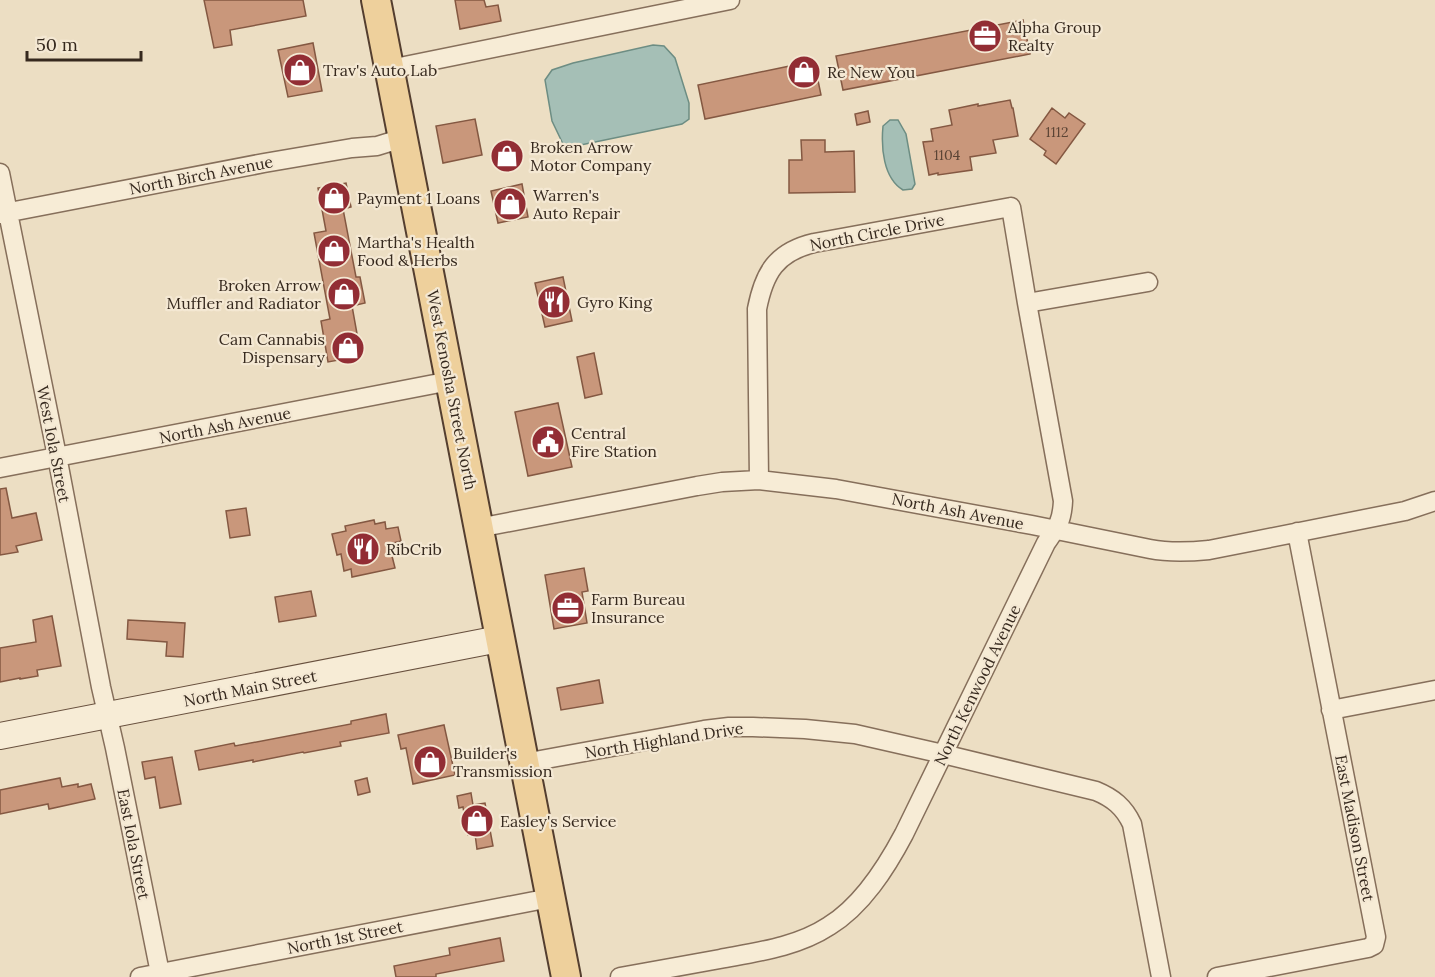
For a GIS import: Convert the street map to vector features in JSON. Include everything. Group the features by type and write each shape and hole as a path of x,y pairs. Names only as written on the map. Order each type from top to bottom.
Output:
{"main road":[{"name":"West Kenosha Street North","path":"376,0 566,977"},
{"name":"North Main Street","path":"0,736 499,639"}],"street":[{"path":"390,69 730,0"},
{"name":"North Birch Avenue","path":"4,213 264,163 377,146 403,138"},
{"name":"West Iola Street","path":"0,173 4,213 57,456 107,715"},
{"name":"North Circle Drive","path":"759,480 757,309 761,288 779,260 802,246 1011,207"},
{"name":"North Kenwood Avenue","path":"620,977 767,950 789,944 829,927 861,898 884,868 944,754 1046,543 1056,530 1062,516 1063,501 1011,207"},
{"path":"1027,303 1149,282"},
{"name":"North Ash Avenue","path":"0,468 450,381"},
{"name":"North Ash Avenue","path":"478,528 613,501 714,484 759,480 836,489 1150,549 1184,552 1209,550 1405,511 1435,501"},
{"name":"East Madison Street","path":"1217,977 1361,950 1374,945 1376,937 1297,532"},
{"path":"1331,710 1435,690"},
{"name":"East Iola Street","path":"107,715 160,973"},
{"name":"North Highland Drive","path":"526,774 652,738 729,727 753,726 855,734 1096,791 1113,799 1132,824 1161,977"},
{"name":"North 1st Street","path":"140,977 550,898"}],"water":[{"path":"653,45 664,46 675,58 689,103 689,119 682,124 571,147 563,144 552,121 545,80 552,70"},
{"path":"890,120 898,120 906,134 915,184 912,189 903,190 896,185 887,170 882,134 883,126"}],"building":[{"path":"204,0 303,0 306,16 230,30 232,45 214,48"},
{"path":"455,0 484,0 486,7 498,5 501,21 460,29"},
{"path":"1023,20 1030,54 843,90 836,56"},
{"name":"Trav's Auto Lab","path":"313,43 322,91 288,97 278,50"},
{"path":"814,61 821,95 705,119 698,85"},
{"path":"1010,100 1018,136 993,140 996,153 970,157 972,170 929,175 923,142 933,141 931,129 952,125 949,110"},
{"path":"1052,108 1065,118 1069,113 1085,124 1056,164 1044,155 1046,151 1030,139"},
{"path":"868,111 870,122 857,125 855,114"},
{"path":"475,119 482,155 443,163 436,126"},
{"path":"801,140 825,140 825,152 854,151 855,192 789,193 789,160 802,160"},
{"path":"346,183 351,207 343,209 356,277 360,277 365,303 352,306 361,356 328,362 321,321 330,319 314,233 326,231 318,188"},
{"name":"Warren's Auto Repair","path":"522,184 528,217 498,223 491,191"},
{"name":"Gyro King","path":"563,277 572,321 545,327 535,283"},
{"path":"594,353 602,394 585,398 577,357"},
{"name":"Central Fire Station","path":"558,403 572,467 528,476 515,412"},
{"path":"6,488 12,518 36,513 42,540 16,546 18,552 0,555 0,489"},
{"path":"246,508 250,535 230,538 226,511"},
{"name":"RibCrib","path":"374,520 375,524 385,522 386,529 398,527 401,541 389,544 395,568 352,577 351,569 344,571 341,554 337,555 332,534 346,531 345,526"},
{"name":"Farm Bureau Insurance","path":"584,568 588,591 582,592 587,623 554,629 545,575"},
{"path":"311,591 316,616 279,622 275,597"},
{"path":"52,616 61,666 37,670 38,676 0,682 0,648 36,642 33,620"},
{"path":"128,620 185,623 183,657 166,656 167,642 127,639"},
{"path":"599,680 603,703 561,710 557,688"},
{"path":"386,714 389,733 340,742 341,746 199,770 195,751 234,743 235,746 351,724 351,721"},
{"name":"Builder's Transmission","path":"444,725 455,775 413,784 406,748 401,749 398,735"},
{"path":"172,757 181,804 160,808 155,777 145,779 142,762"},
{"path":"60,778 62,787 91,784 95,799 49,809 48,804 0,814 0,790"},
{"path":"367,778 370,792 358,795 355,781"},
{"name":"Easley's Service","path":"471,793 473,805 485,803 493,846 477,849 475,834 468,835 463,807 459,808 457,796"},
{"path":"500,938 504,961 436,974 436,977 396,977 394,966 450,955 449,948"}],"place":[{"name":"Alpha Group Realty","path":"985,36"},
{"name":"Trav's Auto Lab","path":"300,70"},
{"name":"Re New You","path":"804,72"},
{"name":"Broken Arrow Motor Company","path":"507,156"},
{"name":"Payment 1 Loans","path":"334,198"},
{"name":"Warren's Auto Repair","path":"510,204"},
{"name":"Martha's Health Food & Herbs","path":"334,251"},
{"name":"Broken Arrow Muffler and Radiator","path":"344,294"},
{"name":"Gyro King","path":"554,302"},
{"name":"Cam Cannabis Dispensary","path":"348,348"},
{"name":"Central Fire Station","path":"548,442"},
{"name":"RibCrib","path":"363,549"},
{"name":"Farm Bureau Insurance","path":"568,608"},
{"name":"Builder's Transmission","path":"430,762"},
{"name":"Easley's Service","path":"477,821"}]}
